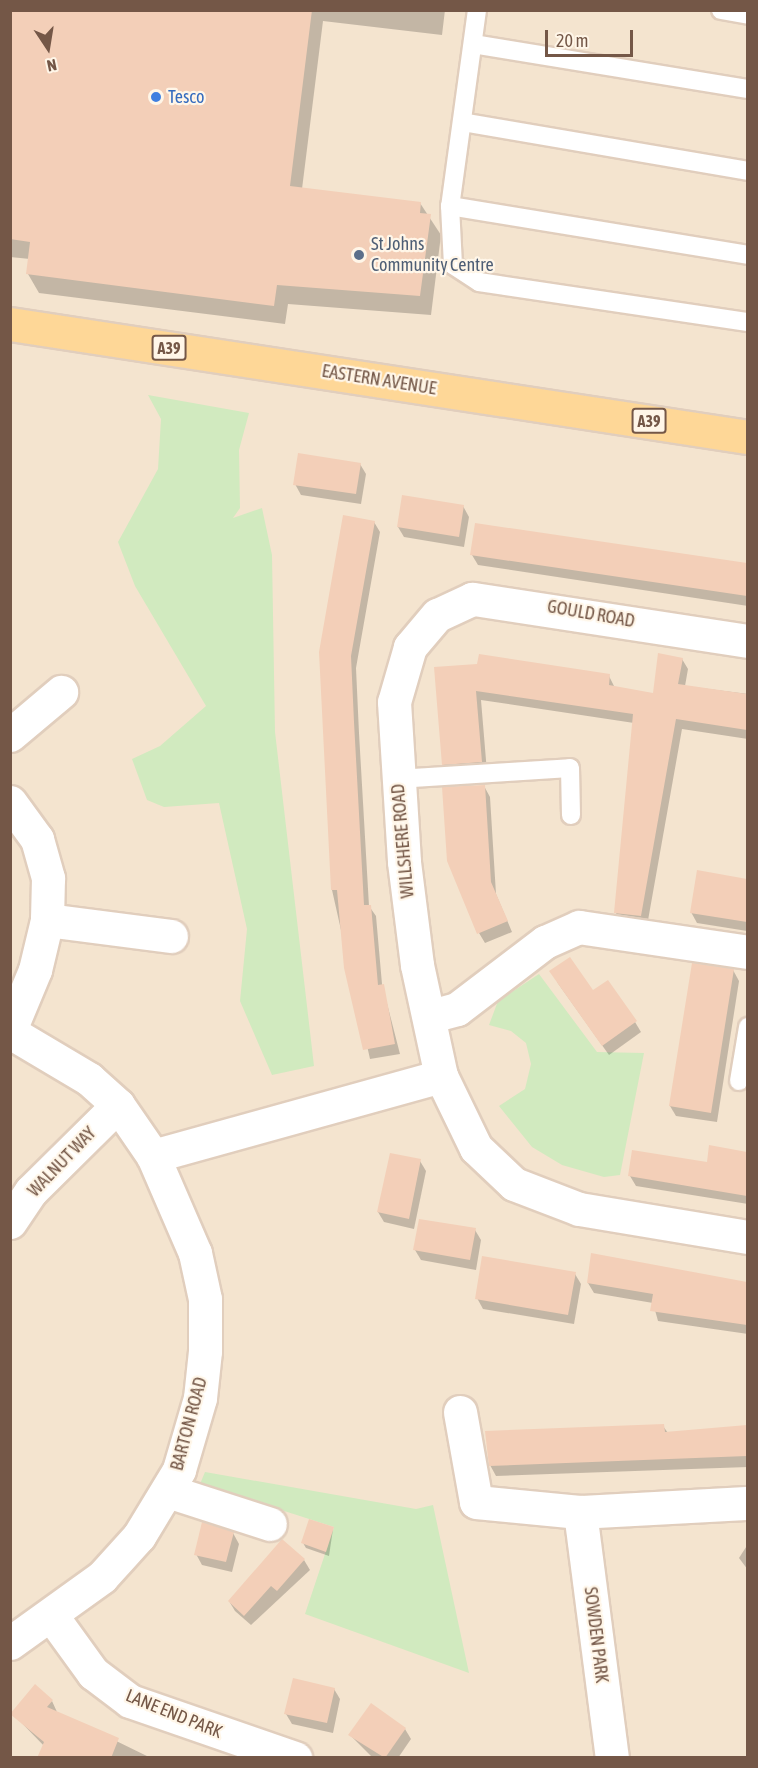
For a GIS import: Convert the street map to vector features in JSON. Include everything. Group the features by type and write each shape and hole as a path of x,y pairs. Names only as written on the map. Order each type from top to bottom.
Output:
{"main road":[{"name":"EASTERN AVENUE","path":"10,324 747,436"}],"street":[{"name":"GOULD ROAD","path":"438,615 472,598 505,600 747,641"},
{"name":"WILLSHERE ROAD","path":"438,615 410,647 394,702 397,779 417,964 432,1016 441,1076 476,1148 514,1184 579,1209 747,1238"},
{"path":"10,735 61,692"},
{"path":"10,802 37,839 48,878 47,920 35,970 10,1031"},
{"path":"47,920 171,936"},
{"path":"432,1016 457,1009 545,942 579,927 747,952"},
{"name":"BARTON ROAD","path":"10,1031 53,1054 118,1105 153,1156 178,1205 205,1299 200,1398 168,1491 139,1536 102,1577 10,1643"},
{"path":"153,1156 441,1076"},
{"name":"WALNUT WAY","path":"10,1222 31,1191 118,1105"},
{"path":"460,1412 476,1502 580,1512 747,1503"},
{"path":"168,1491 270,1524"},
{"name":"SOWDEN PARK","path":"580,1512 612,1758"},
{"name":"LANE END PARK","path":"51,1615 93,1673 130,1701 295,1758"}],"lane":[{"path":"477,10 450,206 453,265 478,282 747,322"},
{"path":"721,10 747,15"},
{"path":"472,44 747,89"},
{"path":"462,122 747,171"},
{"path":"450,206 747,255"},
{"path":"397,779 570,768 571,815"},
{"path":"739,1081 747,1028"}],"shaded area":[{"path":"11,11 747,11 747,1757 11,1757"}],"green space":[{"path":"148,395 249,413 239,450 240,508 233,518 262,508 272,555 275,732 314,1066 272,1075 240,1001 247,929 219,803 164,807 147,800 132,759 160,746 206,706 135,586 118,542 158,469 161,419"},
{"path":"539,974 597,1052 644,1053 620,1175 604,1177 562,1165 532,1147 499,1106 525,1089 531,1064 526,1043 511,1031 489,1025 498,1001"},
{"path":"205,1472 416,1509 433,1505 469,1673 305,1614 334,1527 200,1484"}],"building":[{"name":"Tesco","path":"10,10 312,10 290,186 421,202 420,213 431,214 420,296 277,285 274,306 26,274 30,242 10,239"},
{"path":"298,453 361,463 356,494 293,485"},
{"path":"402,495 464,505 459,537 397,527"},
{"path":"343,515 375,521 351,656 364,905 371,905 378,985 384,984 395,1044 363,1050 344,968 337,890 331,890 319,652"},
{"path":"475,523 747,563 747,596 470,555"},
{"path":"658,653 683,658 678,684 747,694 747,730 676,719 641,916 614,913 633,714 476,691 482,762 442,765 434,667 477,664 479,654 610,674 609,685 653,693"},
{"path":"485,785 491,882 508,921 477,934 447,861 442,787"},
{"path":"697,870 747,879 747,922 690,913"},
{"path":"570,957 593,990 608,980 637,1021 602,1046 549,971"},
{"path":"692,963 734,969 711,1113 669,1106"},
{"path":"709,1145 747,1152 747,1196 628,1176 632,1150 707,1162"},
{"path":"390,1153 421,1159 409,1219 377,1212"},
{"path":"419,1219 476,1228 470,1260 413,1250"},
{"path":"591,1253 747,1282 747,1325 650,1311 653,1294 587,1283"},
{"path":"482,1256 576,1272 568,1315 475,1299"},
{"path":"664,1424 665,1432 747,1425 747,1456 489,1466 485,1431"},
{"path":"309,1519 334,1527 326,1552 301,1543"},
{"path":"202,1522 234,1532 226,1562 194,1555"},
{"path":"282,1539 305,1559 277,1591 271,1586 244,1616 228,1601"},
{"path":"293,1678 335,1688 327,1723 284,1714"},
{"path":"35,1684 53,1700 47,1707 119,1738 111,1758 37,1758 44,1742 10,1714"},
{"path":"371,1703 406,1728 385,1758 348,1735"}],"place":[{"name":"Tesco","path":"156,97"},
{"name":"St Johns Community Centre","path":"359,255"}]}
